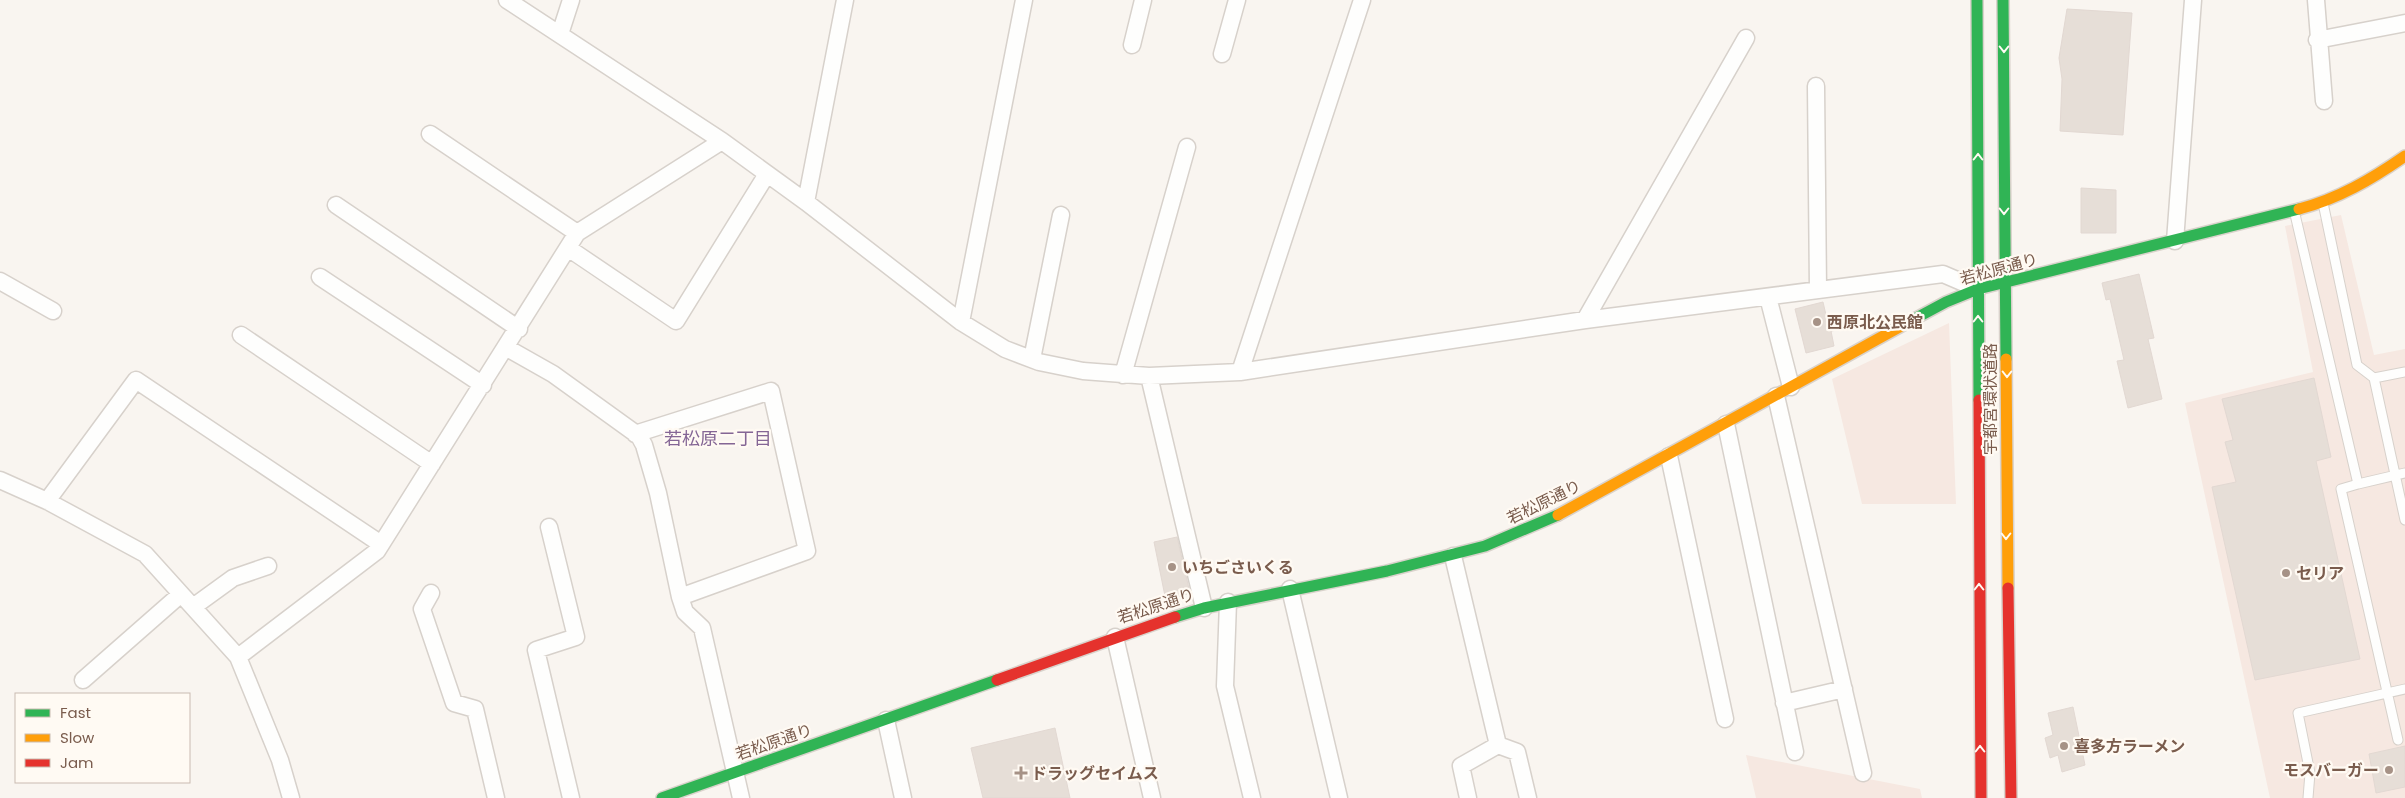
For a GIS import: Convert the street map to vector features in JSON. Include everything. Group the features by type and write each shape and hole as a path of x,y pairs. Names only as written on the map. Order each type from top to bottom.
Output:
{"main road":[{"name":"宇都宮環状道路","path":"1976,0 1980,798"},
{"name":"宇都宮環状道路","path":"2003,0 2011,798"},
{"name":"若松原通り","path":"662,798 886,720 1115,637 1204,608 1290,589 1387,571 1453,556 1485,546 1558,515 1669,456 1946,302 1978,289 2175,241 2323,202 2366,183 2405,156"}],"street":[{"path":"560,34 571,0"},
{"path":"806,202 844,0"},
{"path":"961,322 1024,0"},
{"path":"1132,45 1143,0"},
{"path":"1222,54 1237,0"},
{"path":"1240,372 1362,0"},
{"path":"2175,241 2193,0"},
{"path":"2316,0 2324,101"},
{"path":"511,1 722,141 806,202 961,322 1005,349 1032,359 1083,371 1149,376 1240,372 1585,320 1943,274 1978,289"},
{"path":"2318,40 2405,23"},
{"path":"1585,320 1746,38"},
{"path":"1816,86 1818,290"},
{"path":"430,134 577,234"},
{"path":"238,657 377,551 519,329 577,234 722,141"},
{"path":"1122,375 1187,147"},
{"path":"568,248 676,321 768,174"},
{"path":"336,205 519,329"},
{"path":"1032,359 1061,216"},
{"path":"320,277 483,385"},
{"path":"0,281 53,311"},
{"path":"1768,297 1791,387"},
{"path":"241,335 432,464"},
{"path":"507,348 553,374 635,434 644,445 658,493 680,597 685,612 702,628 741,798"},
{"path":"1149,376 1204,608"},
{"path":"47,501 136,380 380,544"},
{"path":"635,434 771,391 807,551 680,597"},
{"path":"1776,396 1863,772"},
{"path":"1726,424 1795,752"},
{"path":"1669,456 1725,719"},
{"path":"0,480 47,501 145,554 194,607 238,657 280,760 291,798"},
{"path":"549,527 576,637 536,650 570,798"},
{"path":"1453,556 1498,745"},
{"path":"194,607 233,578 268,566"},
{"path":"1290,589 1339,798"},
{"path":"431,593 422,609 454,703 474,709 496,798"},
{"path":"83,680 181,594"},
{"path":"1228,602 1225,686 1252,798"},
{"path":"1115,637 1152,798"},
{"path":"1784,703 1844,689"},
{"path":"886,720 903,798"},
{"path":"1468,798 1461,766 1498,745 1517,752 1528,798"}],"lane":[{"path":"2323,202 2357,365 2374,378 2405,520"},
{"path":"2294,210 2358,484"},
{"path":"2374,378 2405,372"},
{"path":"2398,740 2341,489 2405,473"},
{"path":"2308,798 2310,773 2298,713 2405,689"}],"shaded area":[{"path":"2341,215 2374,355 2405,349 2405,798 2270,798 2185,403 2313,372 2285,226"},
{"path":"1949,323 1956,504 1862,504 1832,379"},
{"path":"1746,755 1920,789 1922,798 1756,798"}],"building":[{"path":"2067,9 2132,13 2123,135 2060,131 2062,79 2059,58"},
{"path":"2081,188 2116,190 2116,233 2081,233"},
{"path":"2139,274 2154,338 2148,339 2162,399 2128,408 2117,361 2124,360 2110,299 2106,300 2102,283"},
{"name":"西原北公民館","path":"1823,302 1826,315 1833,314 1837,330 1831,331 1834,346 1806,353 1795,309"},
{"name":"セリア","path":"2314,378 2331,457 2316,461 2360,659 2255,680 2212,487 2236,482 2225,442 2233,440 2222,399"},
{"name":"いちごさいくる","path":"1177,537 1190,593 1166,601 1154,542"},
{"name":"喜多方ラーメン","path":"2073,707 2085,765 2062,772 2058,755 2050,758 2045,738 2053,735 2048,713"},
{"name":"ドラッグセイムス","path":"1055,728 1070,798 983,798 971,748"},
{"name":"モスバーガー","path":"2405,746 2405,787 2376,793 2369,754"}],"traffic: fast":[{"path":"1977,0 1979,400"},
{"path":"2003,0 2006,359"},
{"path":"1905,324 1946,302 1978,289 2299,209"},
{"path":"1175,617 1204,608 1387,571 1485,546 1558,515"},
{"path":"662,798 997,680"}],"traffic: slow":[{"path":"2299,209 2341,194 2380,173 2405,156"},
{"path":"1558,515 1905,324"},
{"path":"2006,359 2008,588"}],"traffic: jam":[{"path":"1979,400 1981,798"},
{"path":"2008,588 2011,798"},
{"path":"997,680 1175,617"}],"place":[{"name":"西原北公民館","path":"1817,322"},
{"name":"いちごさいくる","path":"1172,567"},
{"name":"セリア","path":"2286,573"},
{"name":"喜多方ラーメン","path":"2064,746"},
{"name":"モスバーガー","path":"2389,770"},
{"name":"ドラッグセイムス","path":"1021,773"}],"district":[{"name":"若松原二丁目","path":"718,438"}]}
